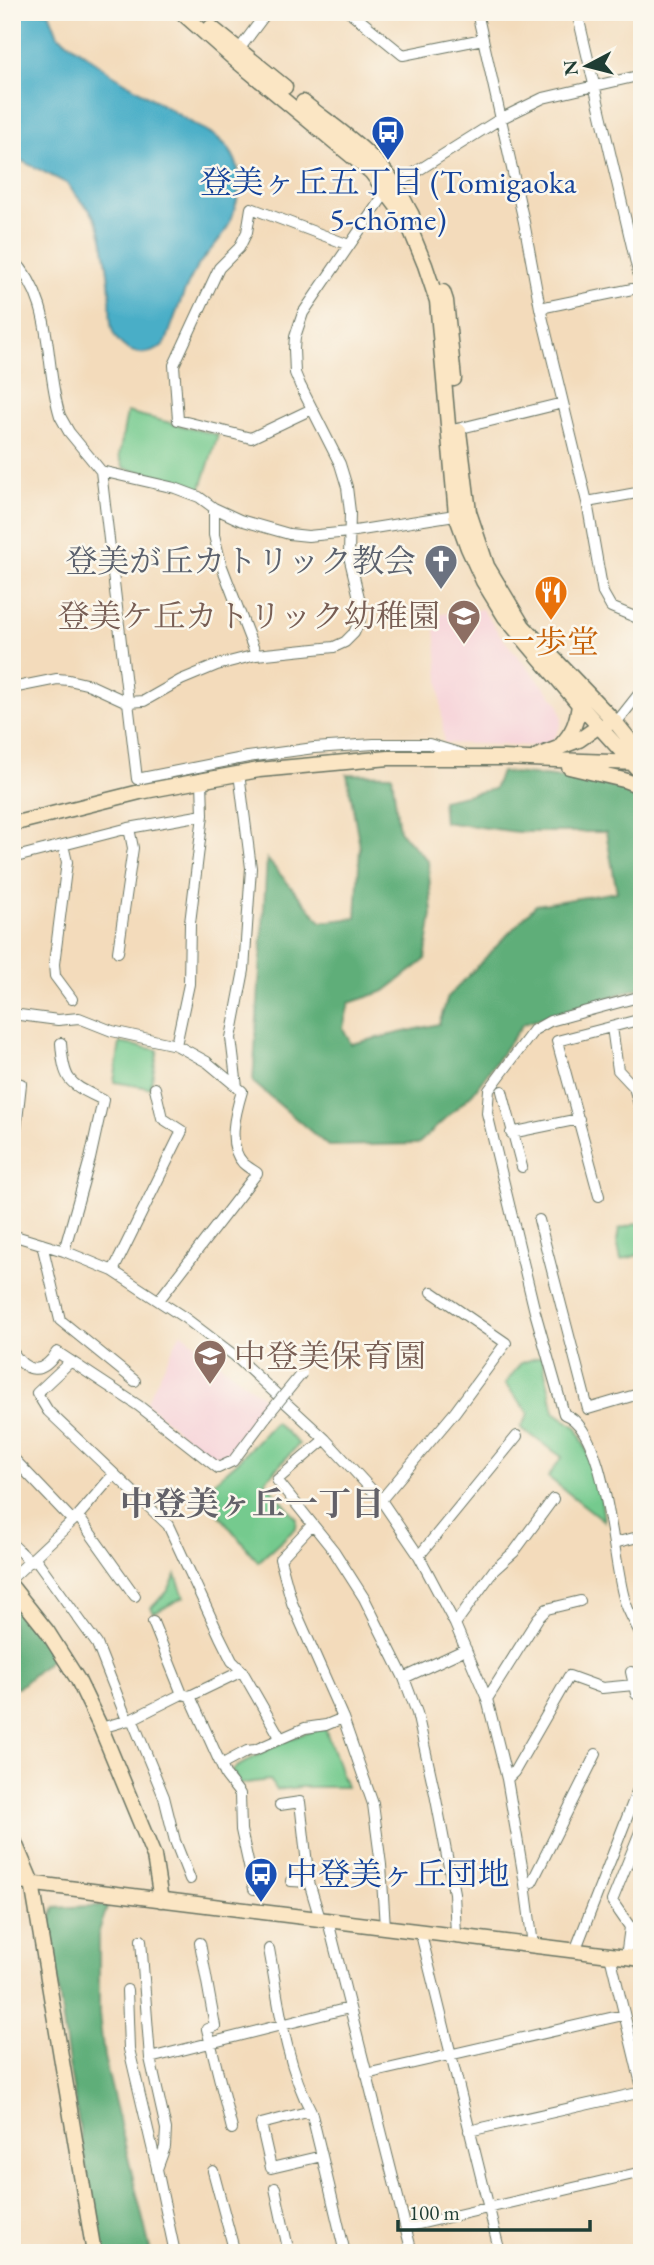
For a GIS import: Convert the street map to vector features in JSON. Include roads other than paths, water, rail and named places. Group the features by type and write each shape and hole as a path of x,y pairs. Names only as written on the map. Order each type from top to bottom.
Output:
{"street":[{"path":"181,12 236,54 390,189 425,265 437,301 468,548 483,581 505,617 599,726 640,763"},
{"path":"194,12 236,54"},
{"path":"236,54 267,12"},
{"path":"350,12 403,55 483,39"},
{"path":"477,12 524,222 540,308 587,502 603,593 611,607 642,620"},
{"path":"540,308 642,287 577,12"},
{"path":"12,688 57,679 69,680 90,685 127,702 144,701 181,680 217,665 256,655 334,647 345,642 354,632 361,613 351,568 349,500 344,475 295,373 295,337 303,313 390,189 500,119 543,98 642,75"},
{"path":"312,409 251,438 178,420 174,365 219,268 239,248 247,232 251,208 349,245"},
{"path":"12,258 28,276 38,298 60,416 69,432 101,471 137,779 248,757 374,744 429,744 478,759"},
{"path":"454,430 563,403"},
{"path":"101,471 175,488 199,497 214,508 255,526 289,534 308,536 349,532 463,514"},
{"path":"587,502 642,492"},
{"path":"214,508 214,535 221,564 256,655"},
{"path":"463,514 486,566 523,626 616,723 640,763"},
{"path":"531,759 579,740 599,726 616,723 642,690"},
{"path":"558,748 578,720 579,704"},
{"path":"12,824 140,792 259,769 389,758 640,763"},
{"path":"531,759 624,780 642,787"},
{"path":"237,1087 231,1038 244,970 251,868 239,774"},
{"path":"176,1045 189,984 190,923 204,816 202,780"},
{"path":"12,858 129,828 204,816"},
{"path":"118,952 134,848 129,828"},
{"path":"63,845 67,862 54,964 55,976 72,999"},
{"path":"642,996 550,1021 534,1030 488,1090 487,1113 564,1414 581,1427 602,1476 624,1599 642,1637"},
{"path":"12,1014 58,1020 79,1018 112,1031 176,1045 207,1062 242,1091 235,1116 236,1151 242,1162 257,1173 159,1300"},
{"path":"599,1196 557,1041 642,1019"},
{"path":"611,1027 618,1070 634,1087 642,1115"},
{"path":"61,1043 63,1068 69,1082 103,1100 90,1159 64,1251"},
{"path":"12,1081 21,1084 12,1166"},
{"path":"113,1271 182,1131 162,1118 155,1087"},
{"path":"502,1091 522,1167"},
{"path":"511,1133 579,1119"},
{"path":"539,1220 588,1409 642,1394"},
{"path":"12,1236 64,1251 113,1271 159,1300 235,1356 325,1438 381,1500 419,1556 456,1624 487,1699 507,1779 533,1945"},
{"path":"42,1244 60,1320 135,1381"},
{"path":"381,1500 455,1412 506,1343 432,1292"},
{"path":"12,1351 20,1364 31,1370 51,1362 57,1352 139,1406 218,1468 233,1461 302,1373"},
{"path":"71,1361 37,1393 48,1411 168,1525 232,1661 242,1671 281,1739"},
{"path":"419,1556 517,1436"},
{"path":"325,1438 277,1480 334,1551 364,1598 404,1678 417,1713 435,1794 454,1893 456,1935"},
{"path":"12,1457 76,1518 135,1596"},
{"path":"12,1578 76,1518 114,1474"},
{"path":"456,1624 494,1570 513,1552 553,1499"},
{"path":"312,1525 280,1559 292,1603 343,1718 373,1804 385,1927"},
{"path":"614,1543 642,1536"},
{"path":"12,1544 33,1560 97,1644 164,1797 175,1841 190,1879"},
{"path":"12,1587 47,1631 78,1680 101,1728 154,1856 161,1900"},
{"path":"487,1699 538,1618 547,1609 580,1601"},
{"path":"153,1622 226,1776 240,1794 241,1830 254,1889"},
{"path":"404,1678 466,1649"},
{"path":"101,1728 130,1720 242,1671"},
{"path":"507,1779 514,1772 569,1676 602,1688 635,1689 631,1672"},
{"path":"221,1765 247,1751 304,1728 326,1725 343,1718"},
{"path":"525,1884 532,1882 596,1754"},
{"path":"575,1951 642,1779"},
{"path":"280,1805 300,1802 309,1882 324,1920 349,2008 412,2253"},
{"path":"626,1957 636,1928 612,1901 642,1827"},
{"path":"12,1836 32,1883 94,2253"},
{"path":"12,1881 642,1959"},
{"path":"291,1881 309,1882"},
{"path":"420,1930 500,2253"},
{"path":"141,1940 150,2058 166,2129 165,2147 157,2169"},
{"path":"200,1943 215,2026 207,2029 232,2129"},
{"path":"269,1949 283,2025 299,2089 311,2111 345,2253"},
{"path":"469,2131 642,2090 610,1955"},
{"path":"127,1990 129,2049 175,2253"},
{"path":"150,2058 349,2008"},
{"path":"366,2074 623,2015"},
{"path":"311,2111 261,2124 271,2168 322,2156"},
{"path":"213,2171 235,2253"},
{"path":"406,2227 642,2172"},
{"path":"275,2188 289,2253"}],"water":[{"path":"12,12 49,12 58,35 112,74 212,134 232,154 237,166 238,193 229,224 190,281 166,342 152,352 128,349 116,338 112,329 106,259 99,227 92,214 68,184 12,156"}],"place":[{"name":"登美ヶ丘五丁目 (Tomigaoka 5-chōme)","path":"388,162"},
{"name":"登美が丘カトリック教会","path":"441,591"},
{"name":"一歩堂","path":"551,622"},
{"name":"登美ケ丘カトリック幼稚園","path":"464,646"},
{"name":"中登美保育園","path":"210,1386"},
{"name":"中登美ヶ丘団地","path":"261,1904"}],"district":[{"name":"中登美ヶ丘一丁目","path":"252,1503"}]}
